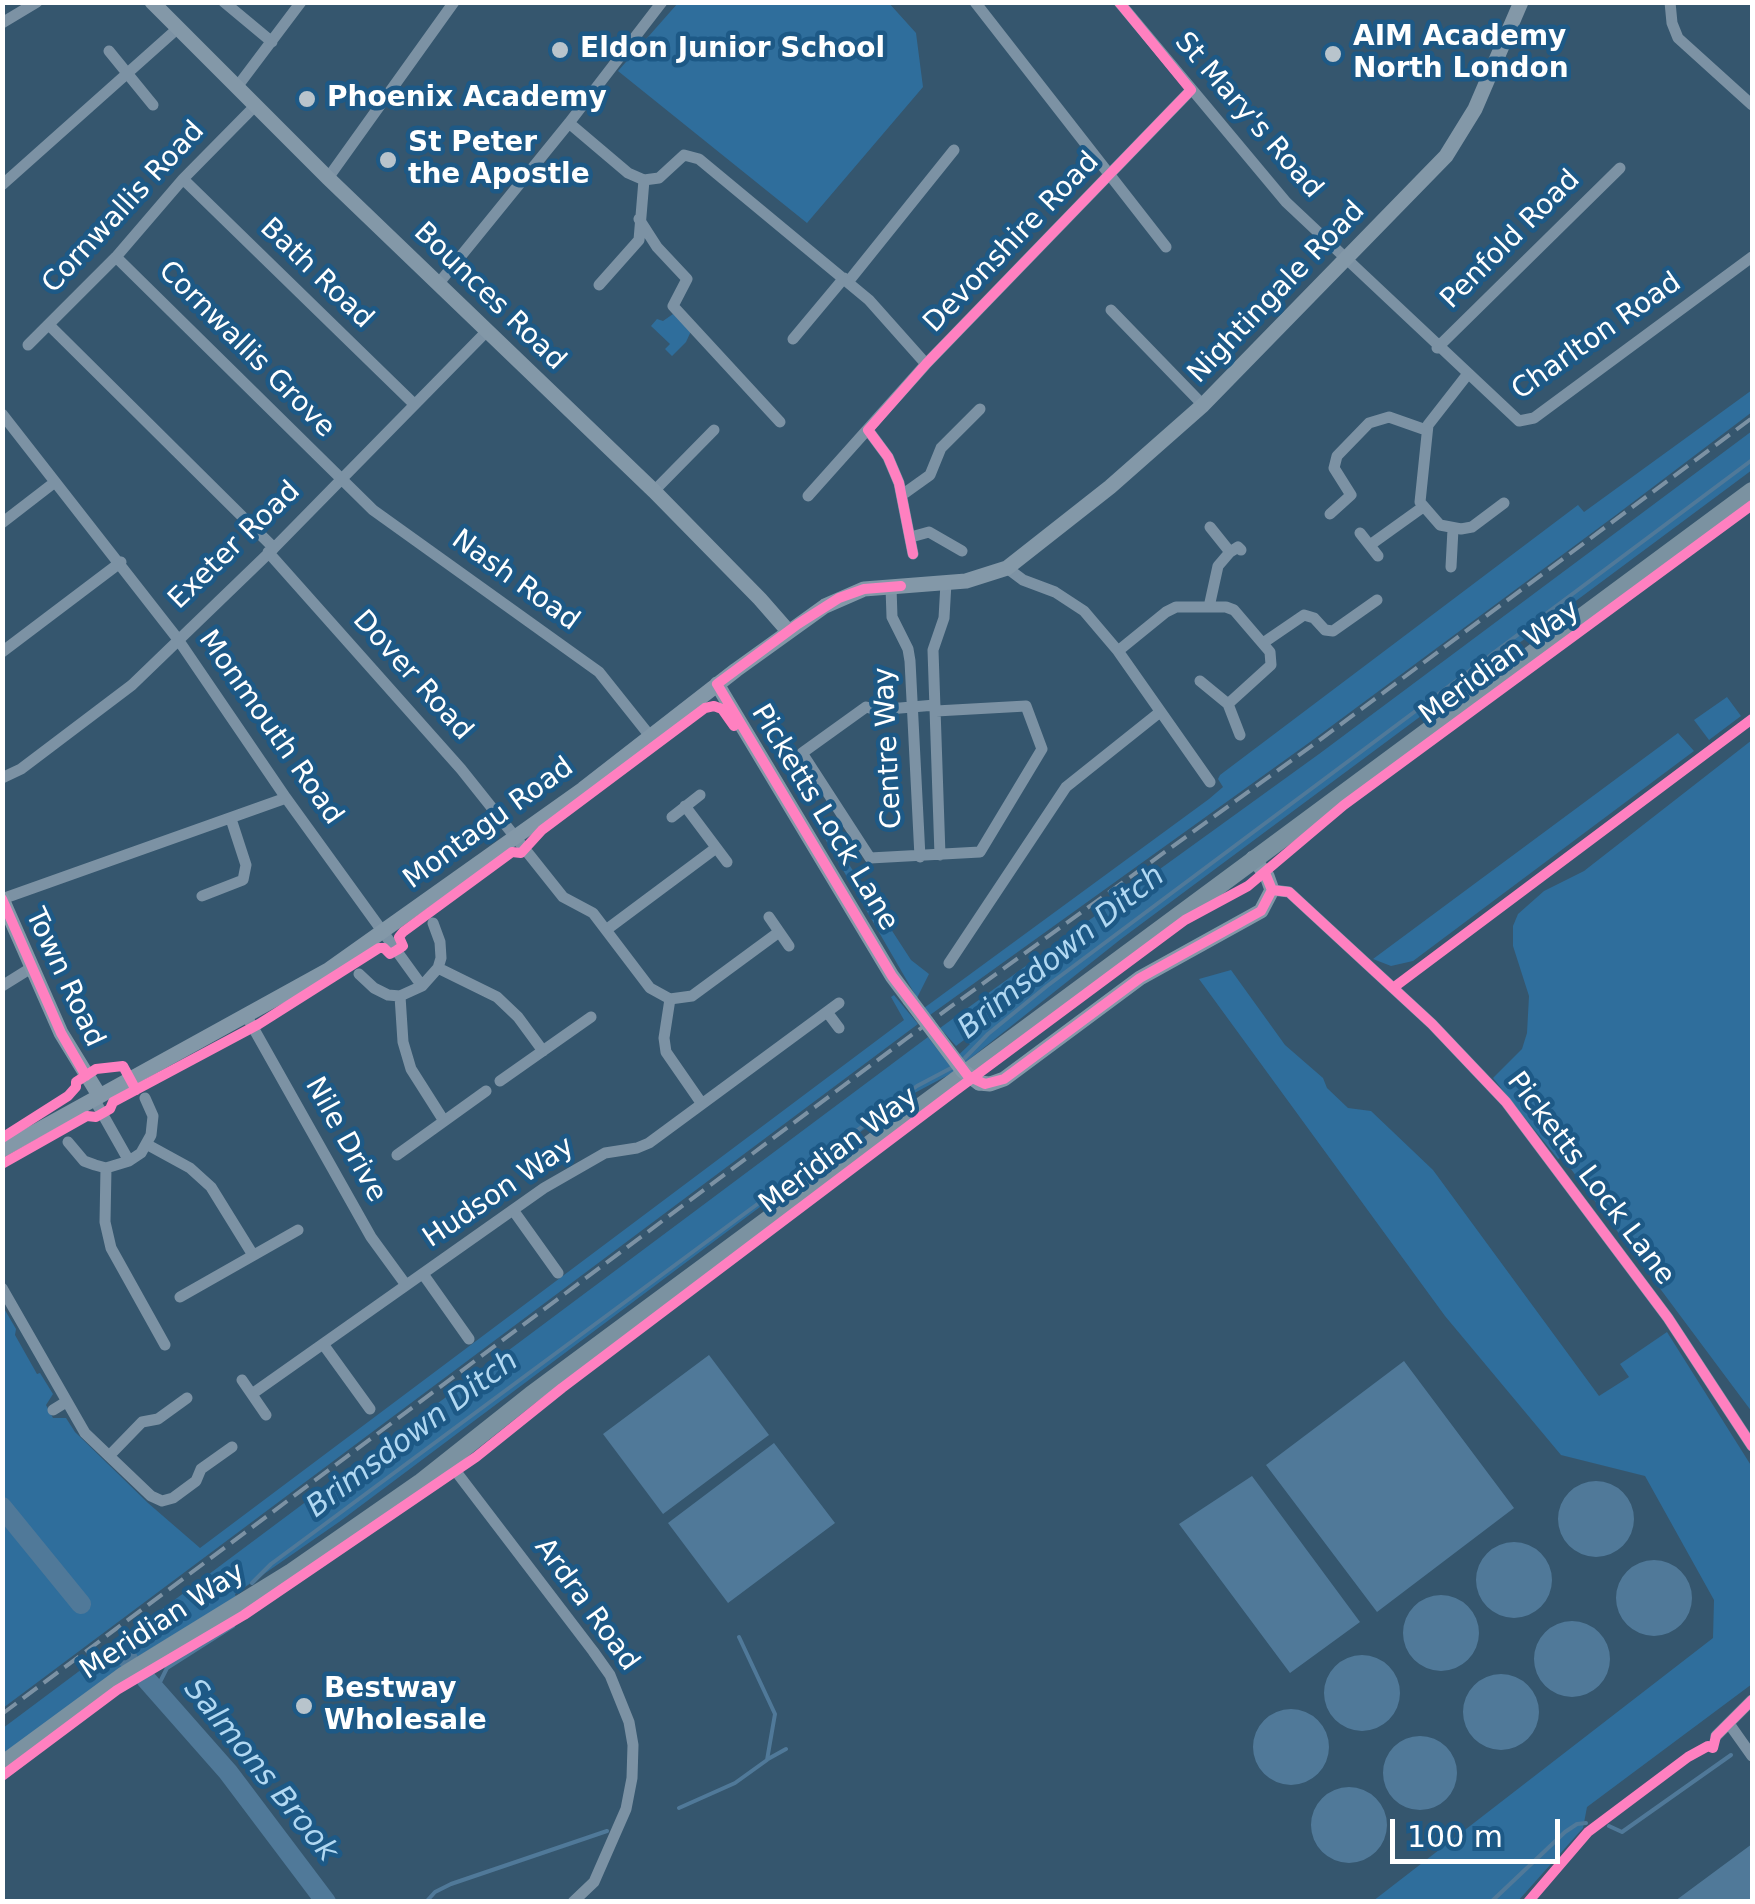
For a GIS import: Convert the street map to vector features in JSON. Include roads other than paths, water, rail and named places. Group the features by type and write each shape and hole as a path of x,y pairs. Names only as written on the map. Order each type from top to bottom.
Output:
{"main road":[{"name":"Meridian Way","path":"2,1765 137,1666 292,1572 448,1461 531,1395 1752,491"}],"street":[{"path":"2,24 37,2"},
{"name":"Bounces Road","path":"152,2 328,178 654,491 788,631"},
{"path":"224,2 272,42"},
{"path":"237,87 301,2"},
{"path":"328,178 454,2"},
{"path":"439,283 662,2"},
{"path":"975,2 1166,247"},
{"name":"St Mary's Road","path":"1120,2 1286,202 1344,258"},
{"name":"Nightingale Road","path":"1007,568 1110,488 1202,405 1446,156 1475,109 1521,2"},
{"path":"1670,2 1669,12 1678,38 1752,105"},
{"path":"2,185 177,28"},
{"path":"109,52 154,105"},
{"name":"Devonshire Road","path":"808,496 926,364 1191,90"},
{"name":"Cornwallis Road","path":"28,344 116,257 183,179 256,106"},
{"path":"569,123 628,173 644,180 658,178 684,156 699,159 869,300 926,364"},
{"path":"794,339 954,150"},
{"name":"Penfold Road","path":"1437,348 1620,168"},
{"name":"Bath Road","path":"183,179 414,404"},
{"path":"599,285 639,240 644,180"},
{"path":"639,219 657,247 686,279 673,306 780,422"},
{"name":"Cornwallis Grove","path":"116,257 340,478"},
{"name":"Charlton Road","path":"1344,258 1513,419 1526,422 1752,257"},
{"path":"1111,310 1202,405"},
{"name":"Dover Road","path":"48,325 271,550 461,769 563,898 594,913 650,988 670,1000"},
{"name":"Exeter Road","path":"2,778 22,769 132,686 487,330"},
{"path":"1467,376 1433,415 1426,430 1418,497 1440,525 1453,528 1472,527 1504,504"},
{"path":"902,495 930,475 941,448 980,409"},
{"name":"Monmouth Road","path":"2,414 178,638 286,798 422,986"},
{"path":"1330,514 1351,495 1334,468 1336,456 1369,422 1389,418 1426,430"},
{"path":"654,491 714,430"},
{"path":"868,430 888,457 902,495 913,554"},
{"name":"Nash Road","path":"340,478 374,510 599,672 650,736"},
{"path":"2,522 55,482"},
{"path":"1370,545 1423,508"},
{"path":"1210,526 1236,551 1218,566 1210,606"},
{"path":"1451,567 1453,528"},
{"path":"911,537 929,532 962,551"},
{"path":"1360,533 1378,556"},
{"path":"2,652 121,562"},
{"path":"1007,568 1075,604 1118,652 1210,782"},
{"name":"Montagu Road","path":"2,1150 328,970 583,790 788,631 853,592 966,581 1007,568"},
{"name":"Centre Way","path":"892,587 892,617 910,661 920,856 940,855 933,650 944,618 946,583"},
{"path":"1350,598 1361,611"},
{"path":"1263,643 1298,616 1309,616 1329,632 1377,600"},
{"path":"1118,652 1166,612 1186,606 1234,610 1270,652 1272,665 1228,704"},
{"path":"1200,681 1228,704 1240,735"},
{"name":"Picketts Lock Lane","path":"717,684 892,976 963,1071 978,1082 990,1084 1004,1078 1140,978 1260,910 1272,890 1289,892 1432,1024 1506,1102 1659,1305 1752,1446"},
{"path":"920,856 870,858 802,754 860,709 1026,706 1043,745 980,852 940,855"},
{"path":"949,963 1066,787 1160,712"},
{"path":"672,817 700,795"},
{"path":"2,899 286,798"},
{"path":"685,806 727,862"},
{"path":"202,896 243,880 246,865 231,819"},
{"path":"606,930 716,848"},
{"path":"1254,858 1272,890"},
{"name":"Town Road","path":"2,899 61,1033 97,1097"},
{"path":"768,918 789,946"},
{"path":"359,974 374,988 400,996 422,986 438,968 440,942 432,924"},
{"path":"702,1104 666,1052 664,1038 670,1000 692,996 779,932"},
{"path":"2,986 30,968"},
{"path":"438,968 497,997 543,1051"},
{"path":"400,996 403,1042 411,1068 444,1122"},
{"name":"Hudson Way","path":"252,1394 513,1210 605,1152 643,1147 839,1003"},
{"path":"827,1012 839,1028"},
{"name":"Nile Drive","path":"246,1016 372,1237 406,1285"},
{"path":"500,1081 591,1016"},
{"path":"397,1155 486,1091"},
{"path":"97,1097 129,1160"},
{"path":"68,1142 84,1161 106,1168 129,1160 148,1144 152,1116 144,1098"},
{"path":"148,1144 190,1168 211,1187 254,1255"},
{"path":"106,1168 105,1222 111,1248 165,1345"},
{"path":"513,1210 558,1273"},
{"path":"180,1297 298,1230"},
{"path":"422,1274 470,1339"},
{"path":"2,1288 85,1433 151,1496 162,1501 173,1498 196,1481 200,1469 232,1447"},
{"path":"323,1344 370,1408"},
{"path":"242,1380 266,1415"},
{"path":"109,1456 142,1422 158,1418 187,1398"},
{"path":"52,1410 66,1402"},
{"name":"Ardra Road","path":"448,1461 610,1675 621,1697 633,1745 626,1809 594,1882 574,1902"},
{"path":"1716,1736 1752,1700"},
{"path":"1730,1725 1752,1756"}],"waterway":[{"name":"Brimsdown Ditch","path":"961,1062 988,1034 1047,986 1752,460"},
{"name":"Brimsdown Ditch","path":"252,1583 271,1564 917,1086 953,1067"},
{"name":"Salmons Brook","path":"2,1507 81,1604"},
{"name":"Brimsdown Ditch","path":"156,1690 167,1668 233,1626"},
{"path":"679,1808 735,1783 767,1760 775,1714 739,1637"},
{"name":"Salmons Brook","path":"123,1654 128,1659"},
{"name":"Salmons Brook","path":"146,1679 228,1772 326,1902"},
{"path":"768,1759 786,1749"},
{"path":"1609,1826 1622,1832 1731,1755"},
{"path":"1491,1902 1565,1832 1586,1823"},
{"path":"426,1902 451,1884 607,1831"}],"railway":[{"path":"2,1714 906,1039 1313,745 1752,418"}],"place":[{"name":"Eldon Junior School","path":"560,50"},
{"name":"AIM Academy North London","path":"1333,54"},
{"name":"Phoenix Academy","path":"307,99"},
{"name":"St Peter the Apostle","path":"388,160"},
{"name":"Bestway Wholesale","path":"304,1706"}]}
